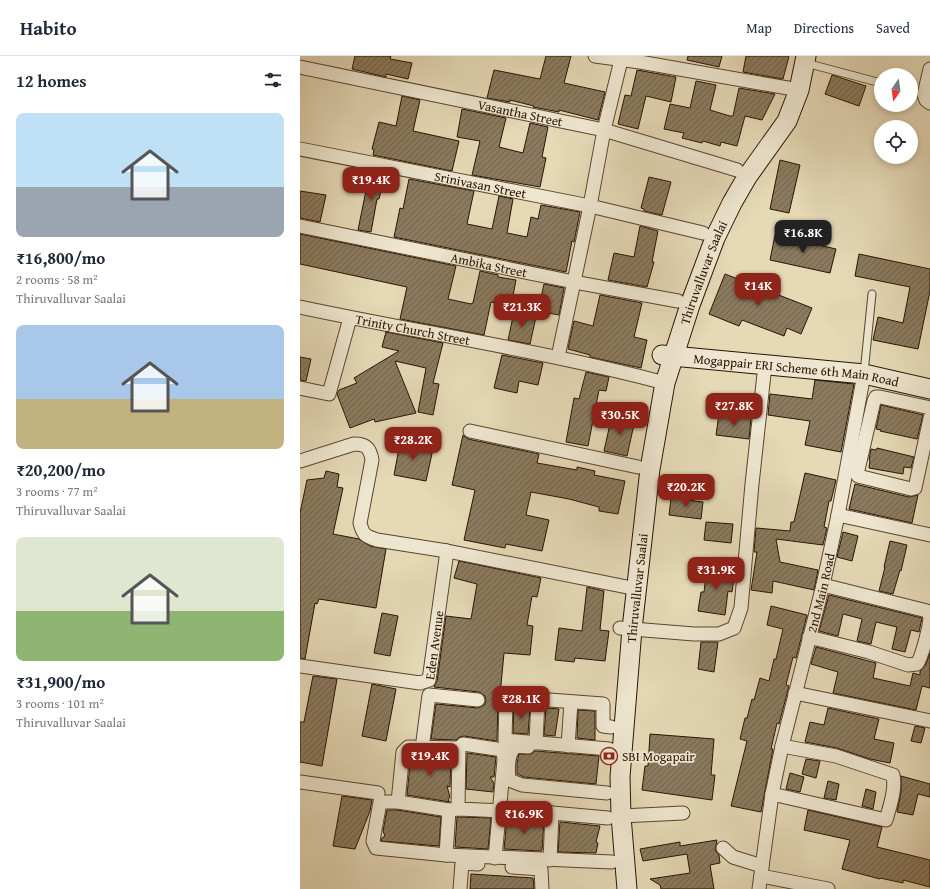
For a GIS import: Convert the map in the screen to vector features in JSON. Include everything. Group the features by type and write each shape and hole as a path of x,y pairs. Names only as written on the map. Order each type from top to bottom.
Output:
{"main road":[{"name":"Thiruvalluvar Saalai","path":"631,588 638,467 659,382 715,238 732,203 747,177 787,121 792,89 801,58"},
{"name":"Thiruvalluvar Saalai","path":"668,356 678,301 703,233 721,197 737,170 776,115 792,89"},
{"name":"Mogappair ERI Scheme 6th Main Road","path":"668,356 864,374 930,388"},
{"name":"Thiruvalluvar Saalai","path":"627,889 614,817 607,793 607,777 614,700 650,469 659,382"},
{"name":"Thiruvalluvar Saalai","path":"614,889 612,862 614,817 620,777 626,628"}],"street":[{"path":"595,56 621,58 792,89"},
{"path":"558,357 590,206 604,130 621,58"},
{"name":"Vasantha Street","path":"300,67 604,130 737,170"},
{"path":"930,69 924,95 926,100 930,103"},
{"name":"Srinivasan Street","path":"300,148 590,206 703,233"},
{"name":"Ambika Street","path":"300,226 574,282 678,301"},
{"name":"Trinity Church Street","path":"300,307 350,318 558,357 659,382"},
{"path":"300,388 330,394 350,318"},
{"path":"626,628 694,634 719,634 734,628 741,608 752,484 765,365"},
{"name":"2nd Main Road","path":"761,877 772,794 782,746 823,585 838,515 864,374"},
{"path":"930,408 880,397 876,398 874,400 857,474 858,476 911,489 915,488 930,418"},
{"path":"470,431 638,467"},
{"path":"300,461 354,444 362,444 368,448 371,453 372,460 360,523 366,536 377,540 447,551 631,588"},
{"path":"838,515 930,536"},
{"name":"Eden Avenue","path":"300,666 420,683 430,680 447,551"},
{"path":"809,636 869,652 908,665 917,664 921,659 930,617 927,611 823,585"},
{"path":"423,741 430,680"},
{"path":"506,690 614,700"},
{"path":"795,693 930,721"},
{"path":"429,695 478,700"},
{"path":"609,751 505,740 506,701 509,697 603,704 603,726 611,727"},
{"path":"536,743 538,699"},
{"path":"568,746 571,702"},
{"path":"446,855 453,810 459,748 463,744 503,750 504,760 494,858"},
{"path":"607,793 522,786 509,780 508,767 512,750 516,746 609,751"},
{"path":"772,794 886,820 893,793 895,781 894,775 880,769 836,756 782,746"},
{"path":"398,802 402,752 405,749 408,747 459,748"},
{"path":"300,782 378,793"},
{"path":"612,862 446,855 376,848 373,841 380,802 398,802 453,810 552,813 614,817 682,813"},
{"path":"550,860 552,813"},
{"path":"723,848 761,877 828,889"},
{"path":"460,889 462,863 541,869 542,889"}],"lane":[{"path":"801,58 874,81"},
{"name":"2nd Main Road","path":"864,374 872,294"}],"building":[{"path":"355,56 391,56 390,59 412,63 408,79 386,74 386,77 352,69"},
{"path":"546,56 571,56 564,83 605,92 598,120 559,110 559,112 533,107 534,106 510,100 510,102 487,98 494,70 540,79"},
{"path":"688,56 722,56 719,67 687,60"},
{"path":"746,56 789,56 783,79 743,72"},
{"path":"637,70 676,77 671,102 646,96 638,129 618,124 625,95 631,96"},
{"path":"832,75 866,86 859,106 825,94"},
{"path":"696,81 716,85 710,110 730,116 733,116 739,88 775,94 762,120 745,116 737,146 721,142 720,146 703,141 702,143 682,138 684,133 664,129 670,104 690,108"},
{"path":"402,96 420,100 413,131 459,141 452,171 373,155 374,150 372,149 379,122 396,126"},
{"path":"462,109 506,118 499,147 523,153 530,123 548,127 542,157 546,158 540,187 472,175 480,141 457,137"},
{"path":"780,160 800,165 789,213 770,209"},
{"path":"370,171 385,174 379,199 377,199 371,232 358,230"},
{"path":"649,177 671,182 662,215 644,211 644,209 641,208"},
{"path":"409,179 474,191 467,224 492,229 499,196 513,199 507,233 527,237 531,217 538,219 541,205 580,212 574,242 572,241 566,272 394,237 400,208 403,209"},
{"path":"300,191 326,195 320,222 300,218"},
{"path":"640,226 658,231 652,262 654,262 647,287 608,280 614,253 634,257"},
{"path":"300,234 456,266 448,299 471,304 473,303 480,271 498,275 498,277 516,280 511,306 491,302 484,335 400,319 407,287 300,264"},
{"path":"775,235 836,249 830,273 770,260"},
{"path":"859,254 930,269 930,291 918,349 873,340 878,317 903,323 910,287 855,276"},
{"path":"725,274 743,281 744,279 754,283 753,285 812,308 801,334 787,328 784,336 742,320 739,326 709,314"},
{"path":"544,284 564,288 559,315 538,311"},
{"path":"600,295 642,303 634,337 647,340 641,368 590,357 590,355 568,349 574,321 593,326"},
{"path":"514,312 536,317 530,344 508,340"},
{"path":"386,332 443,343 433,383 439,384 433,415 418,412 426,368 395,361 416,413 375,422 374,419 350,428 337,394 339,390 357,383 354,378 399,351 382,347"},
{"path":"502,355 543,363 538,385 519,381 517,393 494,388"},
{"path":"300,357 311,359 306,381 300,380"},
{"path":"586,372 609,377 606,391 599,390 588,446 566,442 574,398 579,399"},
{"path":"815,380 854,384 841,452 805,445 810,421 768,415 770,394 812,399"},
{"path":"881,405 923,415 917,439 876,429"},
{"path":"719,414 751,418 749,439 716,435"},
{"path":"612,415 635,420 627,456 604,451"},
{"path":"463,435 468,439 539,454 537,463 577,470 577,467 595,471 594,475 625,481 618,514 599,511 599,507 569,499 531,492 526,515 549,520 542,551 506,544 505,548 464,540 475,490 452,485"},
{"path":"409,441 422,444 421,447 433,449 426,481 394,475 400,443 409,444"},
{"path":"877,448 914,457 911,468 904,467 903,474 869,468 871,449 876,450"},
{"path":"326,471 339,474 337,487 343,488 333,534 359,539 370,546 386,549 376,608 319,599 317,604 315,603 305,659 300,658 300,513 307,480 324,478"},
{"path":"805,473 836,480 831,501 829,501 824,527 827,528 823,545 776,539 780,562 818,570 814,590 773,581 772,593 751,590 757,552 754,552 756,528 790,531 791,522 794,522"},
{"path":"855,484 909,497 918,495 912,523 849,509"},
{"path":"671,498 703,502 701,519 669,515"},
{"path":"706,522 733,524 731,543 704,540"},
{"path":"843,532 858,536 852,561 837,557"},
{"path":"890,541 907,545 901,571 900,570 893,594 879,591"},
{"path":"459,561 541,578 537,597 532,596 527,625 533,626 530,655 504,653 500,695 498,701 497,741 464,736 456,740 431,739 436,704 478,708 484,705 486,701 485,696 479,692 434,687 437,681 446,616 471,619 477,584 454,578"},
{"path":"707,567 735,571 732,592 728,591 725,615 698,611 701,592 704,592"},
{"path":"587,587 604,591 600,630 609,631 605,661 575,658 574,662 555,660 559,628 582,631"},
{"path":"829,595 922,618 919,632 911,630 905,652 892,649 897,627 876,622 871,644 857,641 862,619 843,614 838,636 819,631"},
{"path":"771,606 807,615 796,658 793,657 786,685 789,686 779,724 777,723 771,749 773,749 761,812 731,806 747,741 740,739 745,718 747,718 752,699 754,700 760,678 769,681 783,629 767,625"},
{"path":"382,613 398,616 390,656 374,653"},
{"path":"701,642 718,642 714,672 698,669"},
{"path":"816,647 876,663 873,678 910,686 913,673 920,675 920,671 926,664 930,653 930,688 922,686 916,710 833,693 838,672 811,664"},
{"path":"313,676 337,679 322,766 300,762 300,722 304,722"},
{"path":"372,684 396,689 386,741 362,736"},
{"path":"514,705 530,708 528,734 513,733"},
{"path":"546,708 559,709 555,736 544,735"},
{"path":"828,708 879,719 874,739 894,743 890,763 870,759 837,748 805,742 810,722 824,725"},
{"path":"578,710 595,711 595,740 577,738"},
{"path":"915,726 925,728 921,743 911,741"},
{"path":"650,734 714,739 711,775 715,775 712,800 642,790 645,766 648,766"},
{"path":"535,751 599,756 596,784 524,777 517,774 519,754 531,754"},
{"path":"467,753 496,757 494,777 490,777 494,783 493,792 466,789"},
{"path":"411,755 451,756 450,787 447,786 450,797 448,800 450,802 407,795"},
{"path":"806,759 820,761 816,778 802,774"},
{"path":"790,773 804,777 800,792 786,789"},
{"path":"901,776 930,784 930,797 918,794 913,815 897,812 901,792"},
{"path":"828,781 839,784 836,800 824,798"},
{"path":"866,789 876,792 873,809 862,806"},
{"path":"342,796 372,800 370,811 355,849 333,846"},
{"path":"387,810 397,810 441,817 439,846 381,841 385,836 383,831"},
{"path":"808,810 882,827 877,847 930,860 930,887 903,880 903,883 880,879 842,869 850,840 804,830"},
{"path":"457,817 491,818 488,849 455,847"},
{"path":"507,819 544,821 542,850 504,849"},
{"path":"560,822 600,826 596,842 598,843 596,853 558,852"},
{"path":"717,840 715,850 719,855 720,863 710,865 714,889 661,889 660,885 650,879 690,873 687,854 643,861 640,849 680,842 680,846"},
{"path":"471,874 533,878 534,889 470,889"}],"place":[{"name":"SBI Mogapair","path":"609,756"}]}
